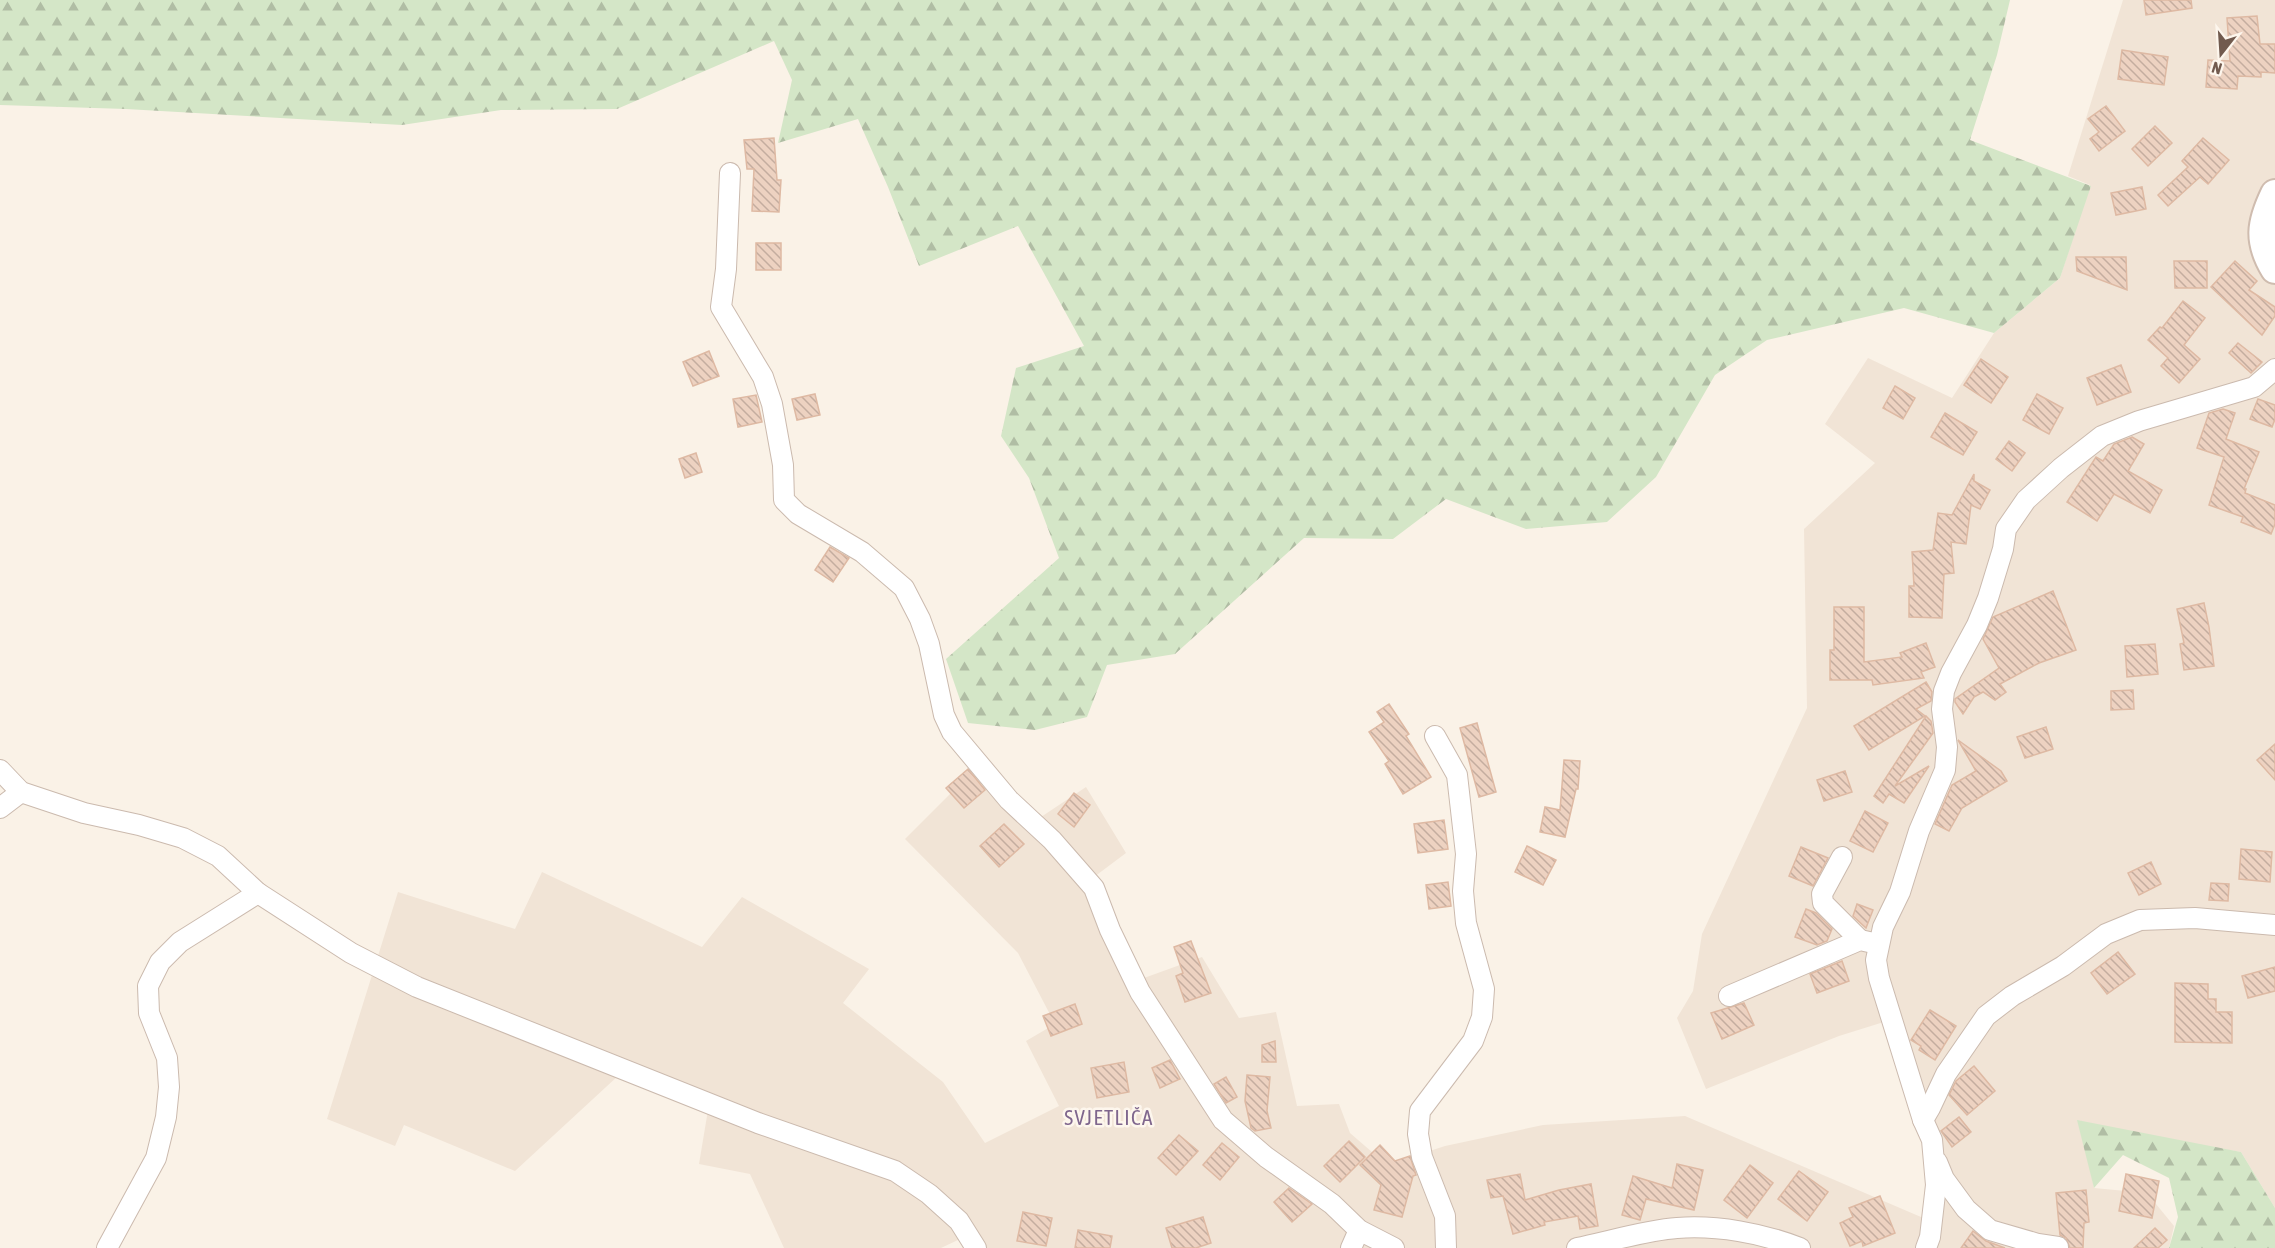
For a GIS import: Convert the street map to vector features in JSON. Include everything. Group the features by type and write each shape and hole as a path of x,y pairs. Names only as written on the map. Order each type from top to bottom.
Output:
{"main road":[{"path":"2275,194 2262,233 2266,254 2275,269"}],"street":[{"path":"730,173 726,268 721,307 763,377 772,404 783,465 784,500 798,514 862,552 904,588 920,619 929,644 944,715 952,732 1009,800 1052,840 1094,888 1110,930 1140,993 1223,1120 1266,1157 1332,1204 1359,1230 1394,1248"},
{"path":"1729,996 1869,942 1883,927 1900,892 1919,831 1946,770 1947,747 1942,709 1944,691 1950,673 1977,625 1988,598 2003,549 2006,529 2026,500 2061,468 2102,436 2139,422 2254,387 2275,369"},
{"path":"1434,736 1457,775 1466,854 1463,891 1466,923 1484,989 1482,1017 1473,1041 1420,1111 1418,1134 1422,1157 1445,1216 1446,1248"},
{"path":"0,770 21,792 84,813 139,825 183,838 218,856 258,893 351,953 417,987 758,1123 895,1172 929,1194 959,1221 976,1248"},
{"path":"0,808 21,792"},
{"path":"1842,857 1822,894 1823,903 1869,942 1923,1120 1932,1140 1936,1185 1930,1238 1926,1248"},
{"path":"107,1248 156,1158 166,1117 169,1087 167,1058 149,1013 148,986 160,962 180,942 258,893"},
{"path":"1923,1120 1946,1074 1986,1016 2012,996 2063,966 2106,934 2139,920 2195,918 2275,925"},
{"path":"1934,1158 1944,1179 1966,1209 1990,1230 2038,1244 2058,1247"},
{"path":"1576,1248 1676,1228 1724,1229 1791,1246"},
{"path":"1351,1248 1359,1230"}],"shaded area":[{"path":"2123,0 2275,0 2275,1208 2241,1152 2083,1126 2094,1188 2147,1193 2174,1226 2169,1248 964,1248 960,1239 941,1248 784,1248 750,1174 699,1164 708,1110 619,1075 515,1171 404,1125 395,1146 327,1119 398,892 515,929 542,872 702,947 742,897 869,969 843,1003 943,1082 985,1143 1059,1106 1026,1041 1055,1024 1018,953 905,839 980,764 1035,821 1086,787 1126,853 1086,883 1144,978 1202,957 1239,1018 1276,1012 1297,1106 1339,1104 1350,1133 1387,1165 1445,1146 1543,1125 1685,1116 1928,1220 1927,1162 1887,1021 1839,1036 1706,1089 1677,1018 1693,991 1702,934 1807,708 1804,529 1875,463 1825,424 1868,358 1952,398 1994,333 2060,278 2090,185 2068,176"}],"green space":[{"path":"0,0 2010,0 1997,55 1970,140 2091,186 2060,278 1994,333 1904,308 1767,340 1715,375 1656,477 1607,522 1526,529 1446,499 1393,539 1304,538 1175,654 1107,665 1087,717 1035,730 968,723 946,659 1059,558 1029,478 1001,436 1016,368 1084,346 1018,226 919,266 858,119 778,143 792,80 774,41 617,109 501,110 402,125 126,109 0,105"},
{"path":"2077,1120 2241,1152 2275,1208 2275,1248 2169,1248 2178,1217 2169,1178 2123,1155 2094,1188"}],"building":[{"path":"2144,0 2191,0 2192,8 2146,15"},
{"path":"2257,16 2260,44 2275,44 2275,73 2261,72 2261,77 2238,76 2237,89 2206,87 2208,60 2230,61 2227,18"},
{"path":"2122,50 2168,57 2164,85 2118,79"},
{"path":"2106,106 2125,131 2099,151 2090,139 2099,132 2088,119"},
{"path":"2155,126 2172,143 2148,166 2132,149"},
{"path":"774,138 777,180 781,180 779,212 752,211 754,169 747,169 744,140"},
{"path":"2203,138 2229,160 2208,184 2200,177 2168,206 2158,195 2188,167 2182,161"},
{"path":"2142,187 2146,209 2116,215 2111,193"},
{"path":"756,243 781,243 781,270 756,270"},
{"path":"2076,257 2126,257 2127,290 2077,271"},
{"path":"2174,261 2207,261 2207,288 2175,288"},
{"path":"2235,261 2257,281 2249,290 2275,307 2275,316 2262,335 2211,287"},
{"path":"2183,301 2205,318 2184,345 2200,359 2179,383 2161,366 2168,358 2148,340 2160,327 2162,328"},
{"path":"2238,343 2262,362 2251,373 2229,353"},
{"path":"709,351 719,376 693,386 683,362"},
{"path":"1981,359 2008,377 1991,403 1964,385"},
{"path":"2121,365 2131,392 2097,405 2087,378"},
{"path":"1895,386 1915,398 1903,419 1883,408"},
{"path":"815,394 820,415 797,420 792,399"},
{"path":"2037,394 2063,408 2049,434 2023,420"},
{"path":"756,395 762,422 738,427 733,399"},
{"path":"2258,399 2275,405 2275,419 2272,427 2250,419"},
{"path":"2223,409 2235,413 2226,439 2259,452 2244,489 2246,489 2245,493 2275,505 2275,524 2271,534 2241,522 2243,517 2209,505 2224,457 2197,448 2209,413"},
{"path":"1945,413 1977,432 1963,455 1931,437"},
{"path":"2132,437 2144,444 2128,471 2162,490 2150,513 2114,494 2097,521 2067,502 2096,457 2103,461 2114,444"},
{"path":"2009,441 2025,453 2012,471 1996,459"},
{"path":"696,453 702,472 685,478 679,459"},
{"path":"1974,474 1974,481 1990,490 1980,509 1971,505 1966,544 1951,542 1954,573 1944,574 1942,618 1909,617 1909,586 1914,586 1912,552 1933,550 1938,513 1952,515"},
{"path":"830,547 849,558 833,582 815,570"},
{"path":"2053,591 2076,650 2039,663 2000,684 2006,692 1995,700 1983,692 1974,697 1963,714 1955,699 1999,668 1983,639 1993,617"},
{"path":"2204,603 2214,666 2184,670 2180,644 2184,643 2177,609"},
{"path":"1834,607 1864,607 1864,662 1902,657 1900,653 1926,643 1935,667 1921,672 1924,678 1873,685 1872,680 1830,680 1830,650 1834,650"},
{"path":"2155,644 2158,674 2127,677 2125,646"},
{"path":"1926,682 1932,692 1931,701 1916,709 1925,716 1869,750 1854,726"},
{"path":"2133,690 2134,709 2111,710 2111,691"},
{"path":"1389,704 1409,734 1406,736 1431,777 1403,794 1385,764 1389,761 1369,732 1384,722 1377,712"},
{"path":"1926,716 1931,721 1933,733 1895,786 1929,766 1904,803 1889,794 1883,803 1874,796"},
{"path":"1477,723 1496,792 1479,797 1460,728"},
{"path":"2046,727 2053,749 2025,758 2017,737"},
{"path":"1958,740 2001,771 2007,781 1962,808 1949,831 1935,824 1952,785 1976,771"},
{"path":"2275,744 2275,780 2257,760"},
{"path":"1564,760 1580,761 1578,789 1576,789 1565,837 1540,832 1545,807 1560,810"},
{"path":"968,769 985,790 964,808 946,788"},
{"path":"1845,771 1852,792 1824,801 1817,780"},
{"path":"1074,793 1090,805 1074,827 1058,814"},
{"path":"1865,811 1888,823 1873,852 1850,841"},
{"path":"1444,820 1448,849 1418,853 1414,824"},
{"path":"1004,824 1024,844 999,867 980,846"},
{"path":"1527,846 1556,860 1543,885 1515,872"},
{"path":"1801,847 1828,858 1813,886 1789,876"},
{"path":"2241,849 2272,852 2270,882 2239,879"},
{"path":"2151,862 2161,884 2139,895 2128,873"},
{"path":"1448,882 1451,906 1429,909 1426,885"},
{"path":"2211,883 2229,884 2228,901 2209,900"},
{"path":"1857,904 1873,910 1866,928 1853,916"},
{"path":"1806,909 1816,913 1832,929 1827,941 1817,945 1795,937"},
{"path":"1191,941 1211,993 1185,1002 1176,976 1183,973 1174,947"},
{"path":"2118,952 2135,974 2107,994 2091,973"},
{"path":"1842,961 1849,981 1817,993 1810,974"},
{"path":"2275,967 2275,991 2248,998 2242,976"},
{"path":"2175,983 2208,984 2208,999 2216,999 2216,1012 2232,1012 2232,1043 2175,1042"},
{"path":"1744,1003 1754,1025 1722,1039 1711,1013"},
{"path":"1075,1004 1082,1024 1051,1036 1043,1016"},
{"path":"1930,1010 1956,1026 1935,1060 1919,1050 1921,1046 1911,1040"},
{"path":"1275,1041 1276,1062 1262,1062 1262,1045"},
{"path":"1170,1060 1180,1079 1160,1088 1152,1068"},
{"path":"1124,1062 1129,1092 1097,1098 1091,1068"},
{"path":"1974,1066 1995,1091 1967,1115 1949,1095 1956,1081"},
{"path":"1247,1075 1270,1077 1267,1111 1271,1128 1255,1131 1251,1128 1245,1101"},
{"path":"1226,1077 1237,1097 1226,1103 1214,1084"},
{"path":"1959,1117 1971,1132 1952,1147 1941,1131"},
{"path":"1179,1135 1198,1151 1176,1175 1158,1158"},
{"path":"1349,1141 1365,1157 1340,1182 1324,1166"},
{"path":"1222,1143 1239,1157 1220,1180 1203,1165"},
{"path":"1380,1145 1395,1161 1410,1156 1416,1175 1413,1176 1402,1217 1374,1210 1381,1185 1360,1165"},
{"path":"1677,1164 1703,1170 1694,1210 1646,1199 1640,1220 1622,1215 1633,1176 1672,1188"},
{"path":"1750,1165 1773,1183 1747,1218 1724,1200"},
{"path":"1799,1171 1828,1192 1807,1221 1778,1199"},
{"path":"1520,1174 1525,1200 1591,1184 1598,1226 1580,1229 1578,1216 1544,1222 1545,1225 1513,1234 1503,1196 1491,1198 1487,1180"},
{"path":"2126,1174 2159,1181 2152,1218 2119,1211"},
{"path":"1289,1188 1312,1204 1292,1222 1274,1202"},
{"path":"2086,1190 2089,1222 2084,1223 2083,1248 2070,1248 2066,1238 2060,1235 2056,1193"},
{"path":"1880,1196 1895,1233 1863,1246 1862,1241 1850,1246 1840,1223 1853,1217 1849,1208"},
{"path":"1023,1212 1052,1218 1046,1246 1017,1241"},
{"path":"1203,1217 1211,1243 1196,1248 1172,1248 1166,1228"},
{"path":"2155,1228 2167,1240 2158,1248 2134,1248"},
{"path":"1078,1230 1112,1236 1110,1248 1075,1248"},
{"path":"1973,1231 1986,1241 2005,1248 1961,1248"}],"district":[{"name":"SVJETLIČA","path":"1109,1118"}]}
